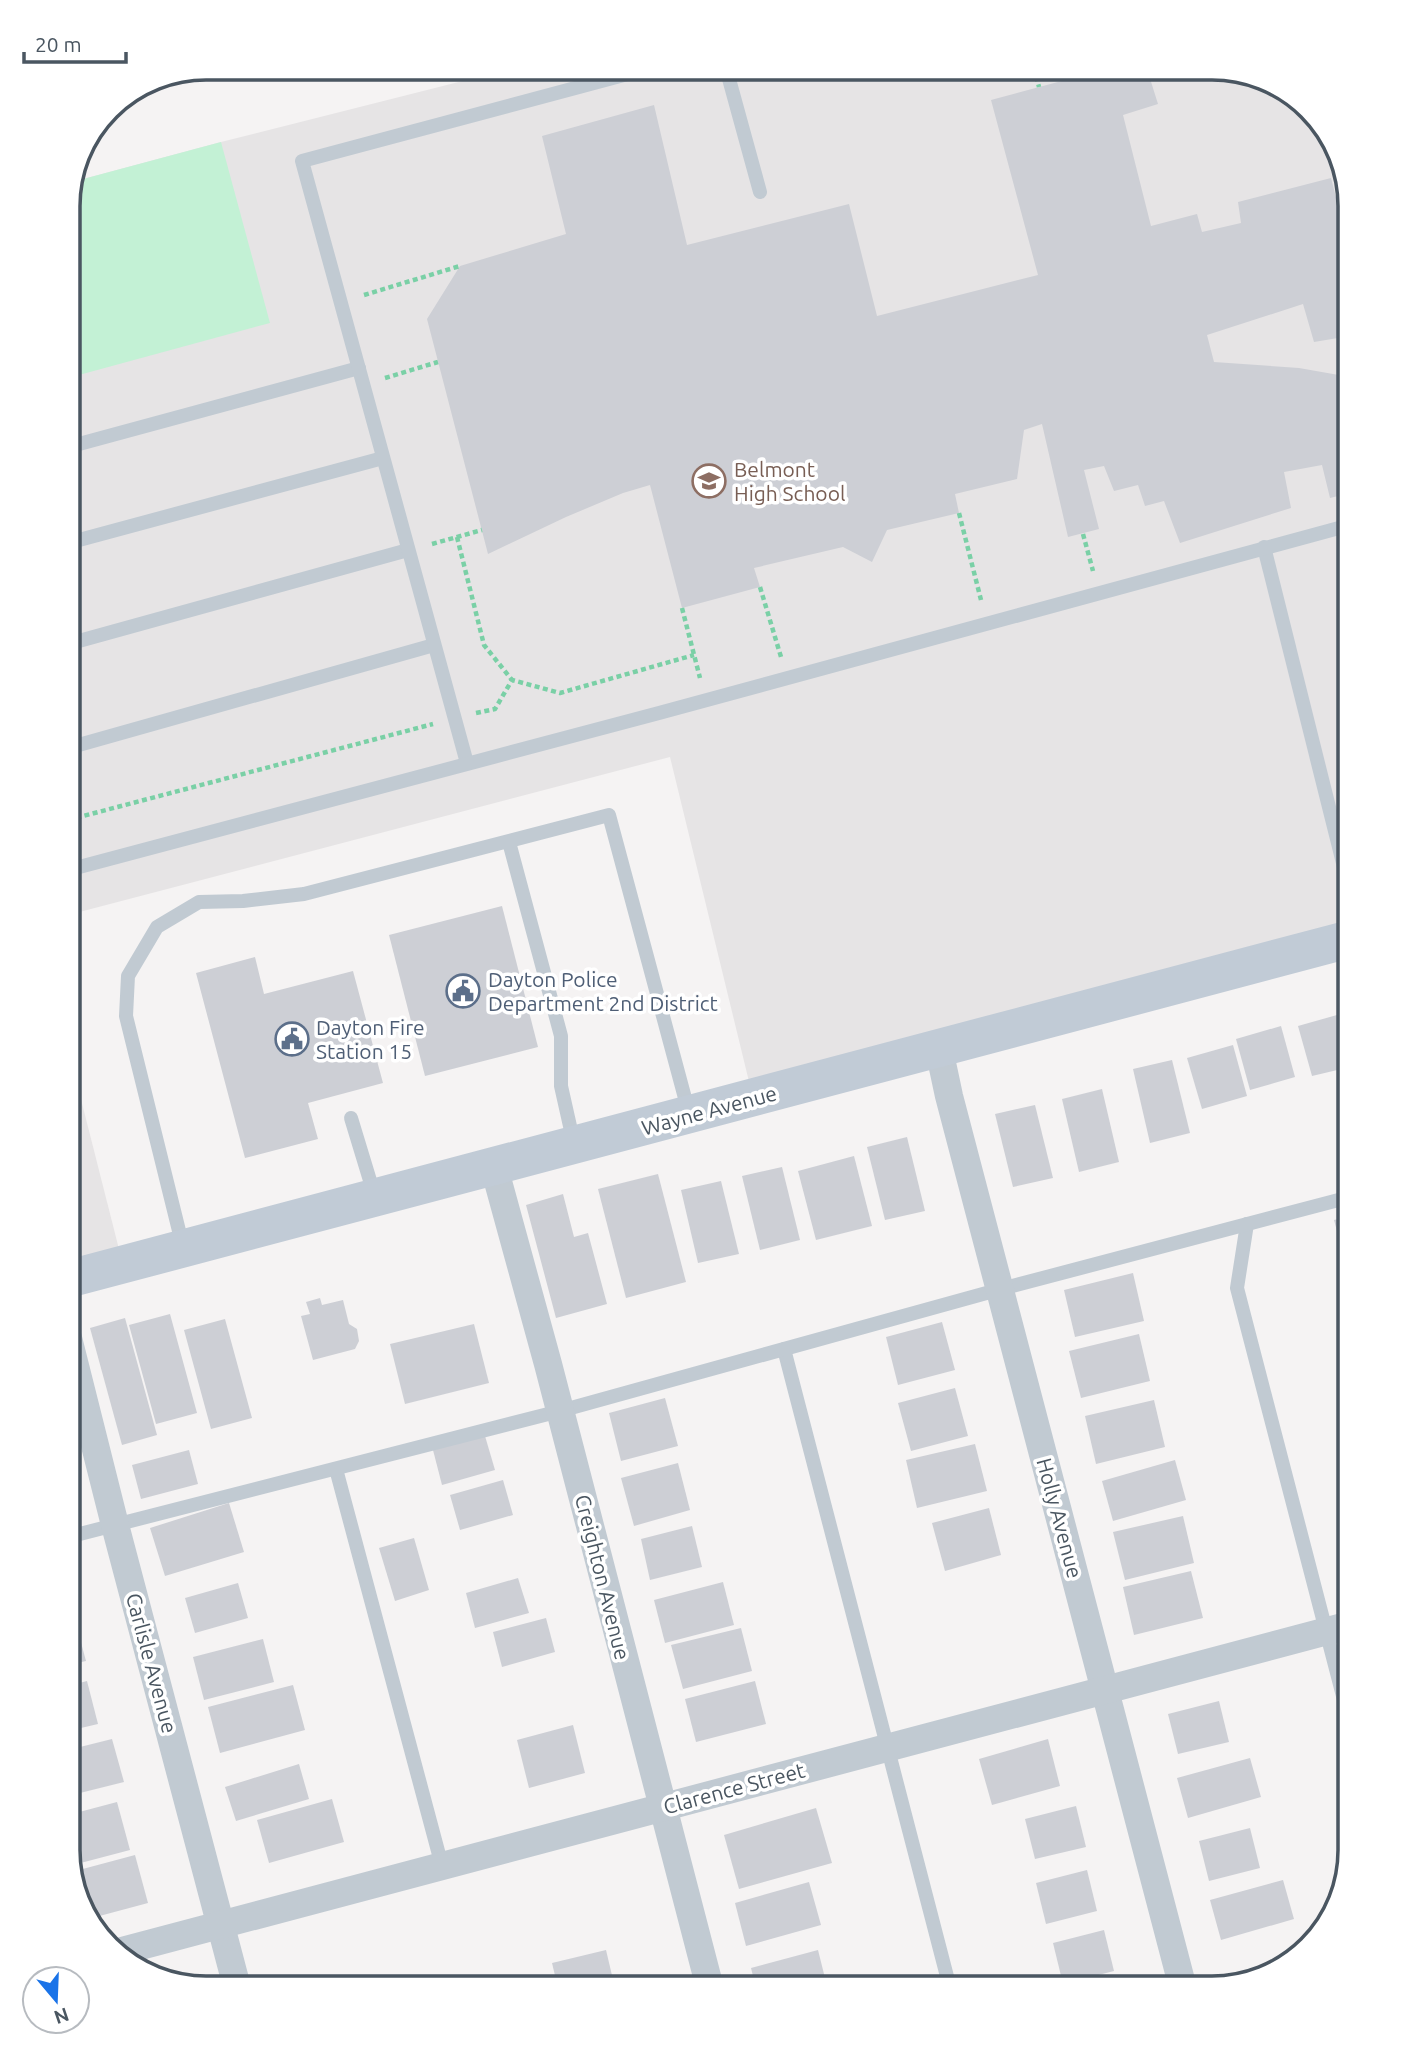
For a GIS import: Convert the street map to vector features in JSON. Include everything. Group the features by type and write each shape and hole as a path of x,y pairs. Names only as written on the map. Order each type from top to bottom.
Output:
{"main road":[{"name":"Wayne Avenue","path":"80,1268 184,1249 1338,942"}],"street":[{"name":"Holly Avenue","path":"939,1049 948,1096 1180,1976"},
{"name":"Creighton Avenue","path":"494,1167 706,1976"},
{"name":"Carlisle Avenue","path":"80,1387 233,1975"},
{"name":"Clarence Street","path":"130,1949 1338,1628"}],"lane":[{"path":"467,763 302,161 587,80"},
{"path":"729,81 760,192"},
{"path":"81,444 359,368"},
{"path":"81,540 383,458"},
{"path":"81,867 1338,528"},
{"path":"1265,547 1338,842"},
{"path":"81,640 408,550"},
{"path":"81,744 434,645"},
{"path":"184,1249 127,1016 128,976 157,927 199,902 243,901 304,894 609,815 689,1115"},
{"path":"509,842 561,1036 561,1086 575,1146"},
{"path":"351,1118 375,1198"},
{"path":"80,1534 560,1411 1000,1289 1338,1199"},
{"path":"1247,1224 1237,1288 1338,1628"},
{"path":"783,1349 947,1976"},
{"path":"336,1469 442,1866"}],"path":[{"path":"1037,81 1039,87"},
{"path":"341,302 460,266"},
{"path":"363,385 438,362"},
{"path":"959,513 987,623"},
{"path":"408,550 482,530"},
{"path":"1083,534 1098,592"},
{"path":"457,537 484,645 512,680 560,693 694,655"},
{"path":"760,587 788,678"},
{"path":"682,608 706,700"},
{"path":"81,817 495,709 512,680"}],"shaded area":[{"name":"Belmont High School","path":"465,80 1220,81 1252,87 1282,102 1306,123 1321,143 1333,174 1338,206 1338,942 753,1098 670,757 81,912 83,182 84,179"},
{"path":"80,1097 123,1265 80,1276"}],"green space":[{"path":"221,142 270,323 81,374 81,198 84,179"}],"building":[{"name":"Belmont High School","path":"1062,81 1151,81 1158,104 1123,115 1151,226 1197,214 1202,232 1241,223 1238,202 1331,178 1338,206 1338,338 1314,342 1303,304 1207,335 1214,362 1299,368 1338,375 1338,496 1330,498 1322,465 1284,472 1291,508 1180,543 1164,501 1145,506 1138,485 1114,491 1104,466 1084,470 1099,529 1068,537 1042,424 1024,430 1017,479 955,494 959,513 887,530 872,562 843,547 754,568 760,587 682,608 650,485 623,493 566,517 488,554 427,319 460,266 566,234 542,136 654,105 687,245 849,204 877,316 1038,275 991,100"},
{"name":"Dayton Police Department 2nd District","path":"502,906 538,1047 425,1076 389,935"},
{"name":"Dayton Fire Station 15","path":"255,957 264,994 353,971 383,1083 308,1103 318,1139 245,1158 196,973"},
{"path":"1338,1015 1338,1070 1312,1076 1298,1026"},
{"path":"1281,1026 1295,1077 1250,1090 1236,1039"},
{"path":"1233,1045 1247,1096 1202,1109 1187,1058"},
{"path":"1172,1060 1190,1133 1150,1143 1133,1069"},
{"path":"1102,1089 1119,1162 1079,1172 1062,1099"},
{"path":"1035,1105 1053,1178 1013,1187 995,1114"},
{"path":"907,1137 925,1211 885,1220 867,1147"},
{"path":"854,1156 872,1226 816,1240 798,1171"},
{"path":"782,1167 800,1240 760,1250 742,1176"},
{"path":"658,1174 686,1282 626,1298 598,1189"},
{"path":"721,1181 739,1254 698,1263 681,1190"},
{"path":"563,1194 574,1237 588,1233 607,1304 556,1318 526,1205"},
{"path":"1338,1219 1338,1235 1334,1220"},
{"path":"1133,1273 1144,1321 1075,1337 1064,1290"},
{"path":"320,1298 322,1305 343,1300 349,1324 357,1329 359,1341 355,1349 313,1360 301,1316 310,1314 306,1302"},
{"path":"170,1314 197,1413 156,1424 129,1325"},
{"path":"125,1318 157,1435 122,1445 90,1328"},
{"path":"225,1319 252,1418 211,1429 184,1330"},
{"path":"942,1322 955,1370 898,1385 886,1337"},
{"path":"474,1324 489,1383 405,1404 390,1344"},
{"path":"1139,1334 1150,1381 1081,1398 1069,1351"},
{"path":"955,1388 968,1436 911,1451 898,1403"},
{"path":"665,1398 678,1446 621,1461 609,1413"},
{"path":"1154,1400 1165,1447 1096,1464 1085,1416"},
{"path":"485,1436 495,1470 442,1485 433,1450"},
{"path":"975,1444 987,1491 917,1508 906,1460"},
{"path":"189,1450 198,1484 141,1499 132,1465"},
{"path":"1175,1460 1186,1500 1113,1521 1102,1481"},
{"path":"678,1463 690,1510 634,1526 621,1478"},
{"path":"503,1480 513,1515 460,1530 450,1495"},
{"path":"229,1503 244,1552 165,1576 150,1528"},
{"path":"989,1508 1001,1555 945,1571 932,1523"},
{"path":"1183,1516 1194,1563 1125,1580 1113,1532"},
{"path":"692,1526 702,1567 650,1580 641,1539"},
{"path":"414,1538 429,1590 395,1601 379,1548"},
{"path":"1191,1571 1203,1618 1134,1635 1123,1587"},
{"path":"518,1578 529,1613 475,1628 466,1593"},
{"path":"723,1582 734,1625 665,1643 654,1600"},
{"path":"238,1583 248,1618 195,1633 185,1598"},
{"path":"546,1618 555,1652 502,1667 493,1632"},
{"path":"741,1628 752,1671 683,1689 671,1645"},
{"path":"80,1639 86,1661 80,1662"},
{"path":"263,1639 274,1682 204,1700 193,1657"},
{"path":"87,1681 98,1724 80,1728 80,1683"},
{"path":"755,1681 766,1724 696,1742 685,1699"},
{"path":"293,1685 305,1730 220,1753 208,1707"},
{"path":"1219,1701 1229,1742 1178,1754 1168,1714"},
{"path":"573,1725 585,1773 529,1788 517,1740"},
{"path":"112,1739 124,1782 80,1793 80,1747"},
{"path":"1048,1739 1060,1786 992,1805 979,1759"},
{"path":"1250,1758 1261,1797 1188,1818 1177,1778"},
{"path":"299,1764 309,1799 236,1821 225,1787"},
{"path":"332,1799 344,1842 269,1863 257,1820"},
{"path":"117,1802 130,1850 82,1863 80,1812"},
{"path":"1076,1806 1086,1847 1035,1859 1025,1819"},
{"path":"816,1808 832,1863 739,1889 724,1835"},
{"path":"1250,1828 1260,1868 1209,1881 1199,1841"},
{"path":"135,1855 148,1903 99,1916 90,1898 83,1869"},
{"path":"1087,1870 1097,1911 1046,1924 1036,1883"},
{"path":"1283,1880 1294,1919 1221,1940 1210,1900"},
{"path":"809,1882 821,1925 746,1946 735,1903"},
{"path":"1104,1930 1114,1971 1095,1976 1061,1976 1053,1943"},
{"path":"606,1950 612,1975 555,1975 552,1963"},
{"path":"818,1950 824,1976 753,1976 751,1968"}],"place":[{"name":"Belmont High School","path":"709,481"},
{"name":"Dayton Police Department 2nd District","path":"463,991"},
{"name":"Dayton Fire Station 15","path":"292,1039"}]}
